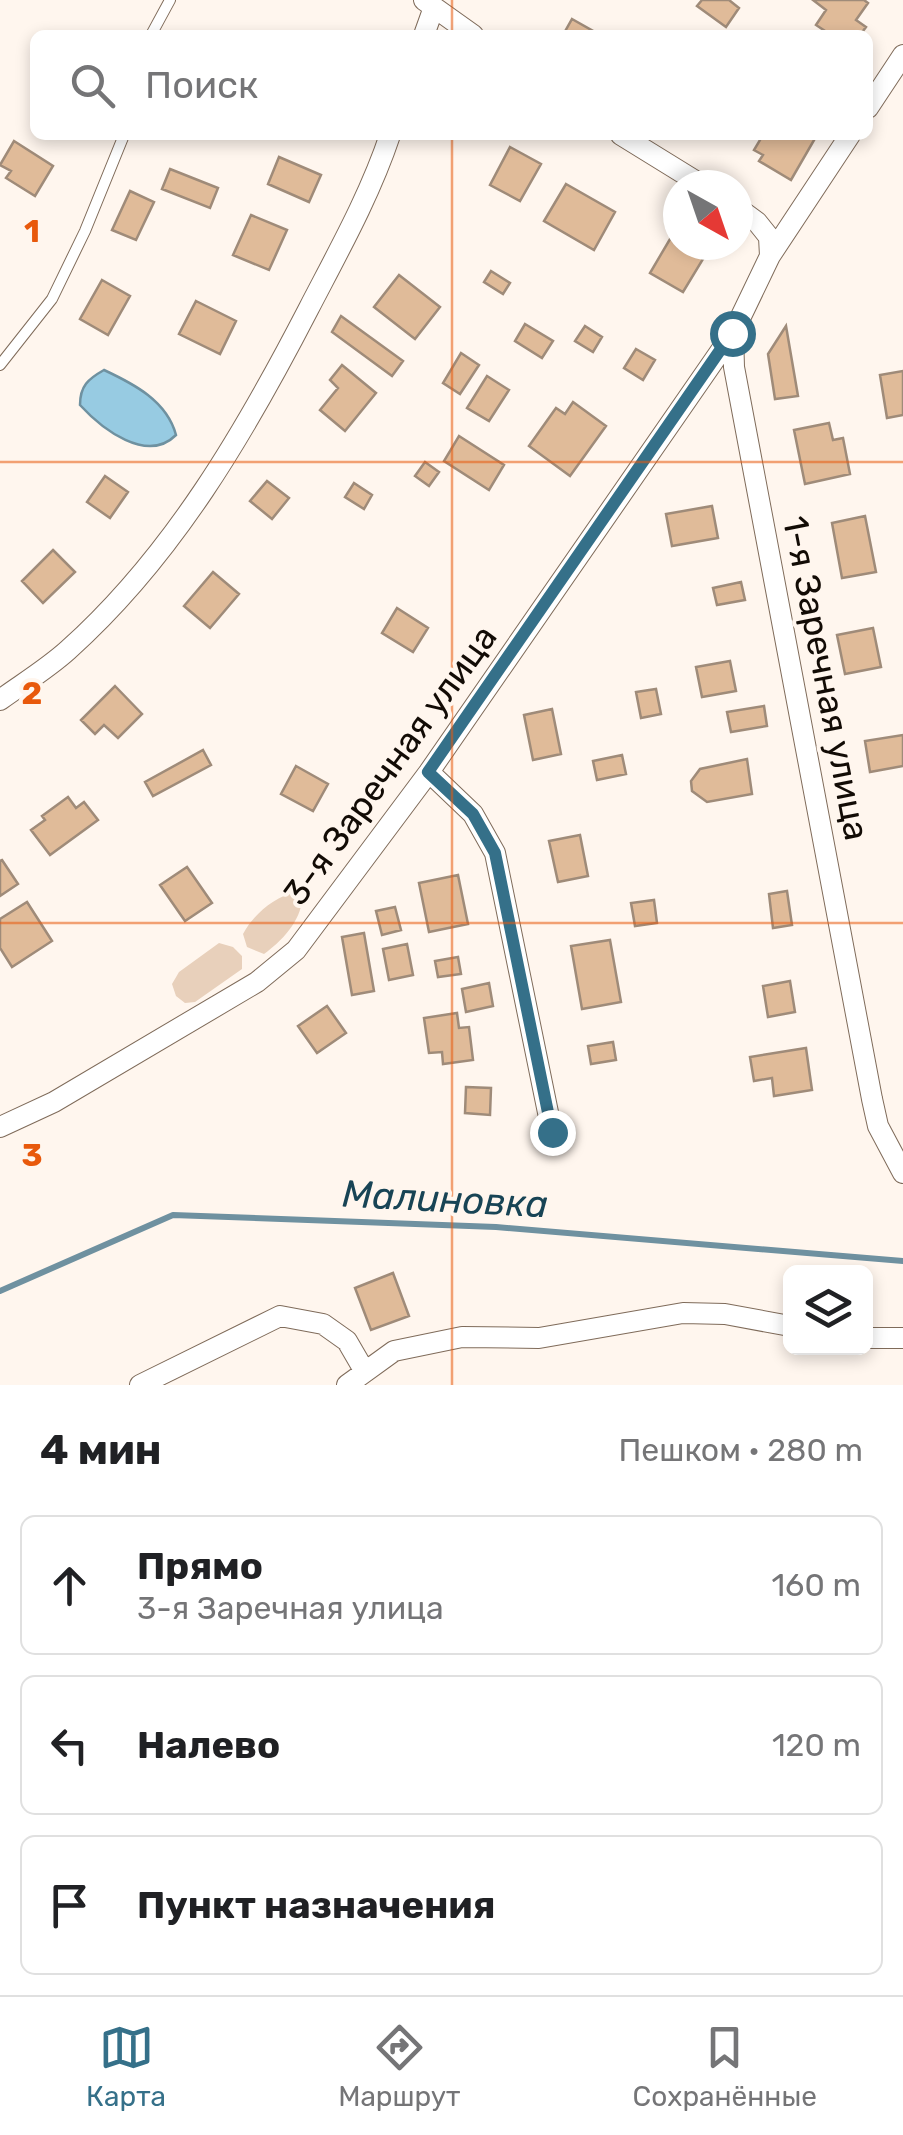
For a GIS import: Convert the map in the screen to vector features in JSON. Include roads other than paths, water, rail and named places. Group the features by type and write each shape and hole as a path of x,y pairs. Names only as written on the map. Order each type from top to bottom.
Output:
{"street":[{"path":"425,30 429,4 466,30"},
{"path":"873,100 903,55"},
{"path":"0,700 67,651 119,598 210,484 257,408 301,324 388,140"},
{"path":"630,140 678,170"},
{"path":"732,333 770,256 847,140"},
{"path":"753,219 770,237 770,256"},
{"name":"3-я Заречная улица","path":"0,1126 54,1102 278,968 296,950 428,772 732,333"},
{"name":"1-я Заречная улица","path":"732,333 738,386 872,1099 878,1126 903,1173"},
{"path":"428,772 473,814 495,853 552,1132"},
{"path":"347,1385 394,1351 462,1337 539,1338 683,1313 726,1314 783,1325"},
{"path":"140,1385 280,1316 323,1324 347,1341 364,1372"},
{"path":"873,1338 903,1338"}],"lane":[{"path":"154,30 170,0"},
{"path":"0,365 52,299 86,231 122,140"}],"water":[{"path":"104,370 157,403 176,435 164,443 139,445 112,433 89,414 80,405 83,388"}],"waterway":[{"name":"Малиновка","path":"0,1291 173,1215 496,1227 903,1261"}]}
